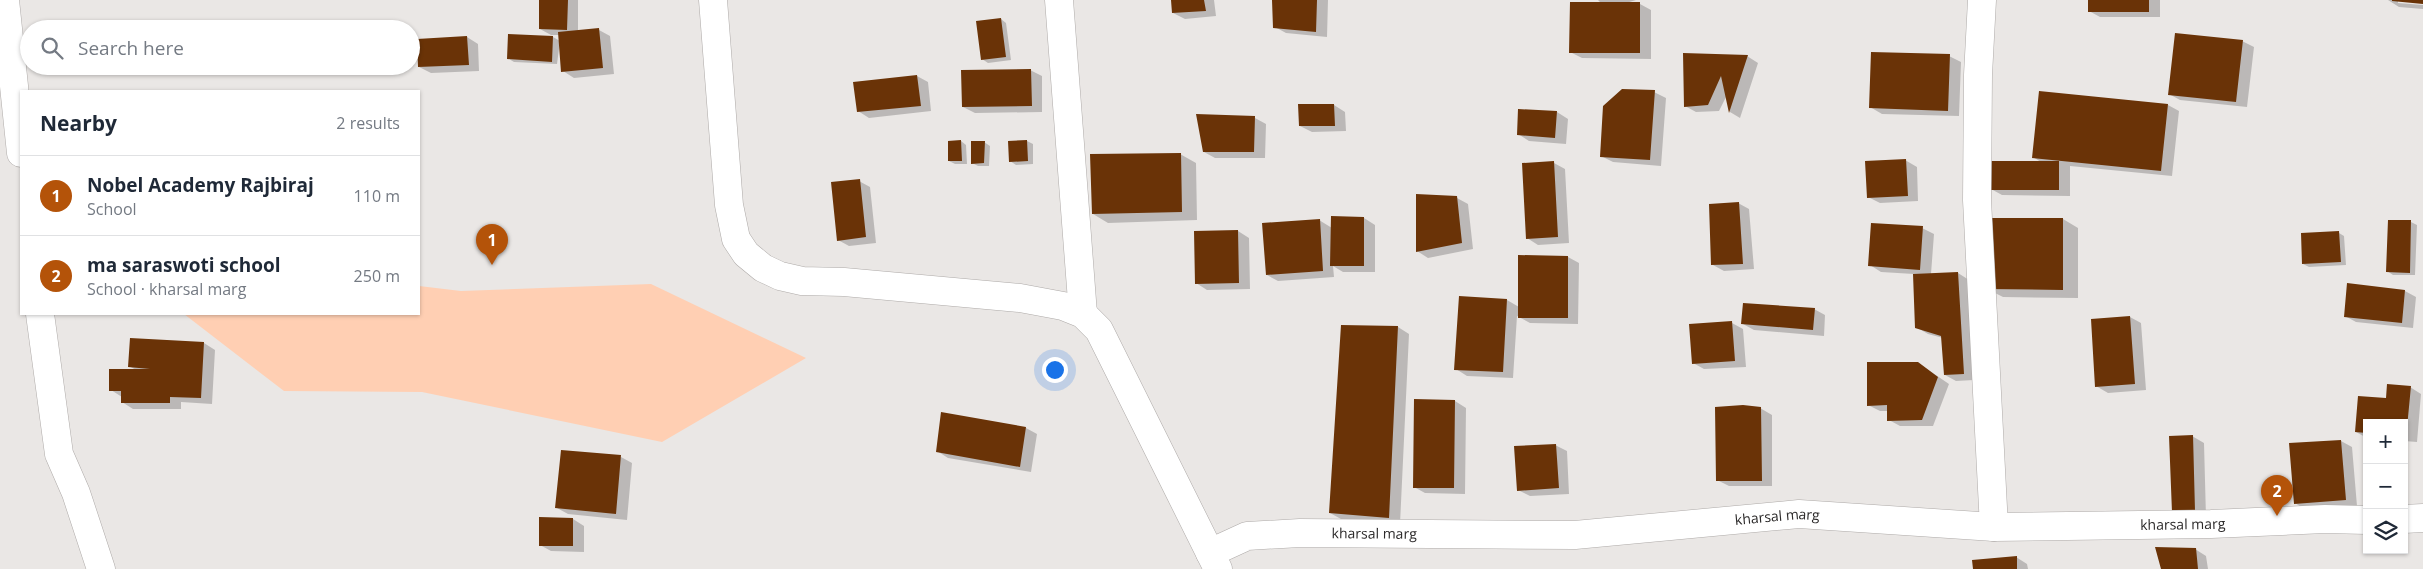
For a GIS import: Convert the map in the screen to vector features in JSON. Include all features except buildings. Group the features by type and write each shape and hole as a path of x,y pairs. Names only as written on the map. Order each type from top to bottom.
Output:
{"street":[{"path":"5,0 20,143"},
{"path":"713,0 729,205 736,239 746,254 763,268 780,276 802,281 844,282 1020,298 1063,306 1083,314 1099,330 1214,561"},
{"path":"1059,0 1083,314"},
{"path":"1982,0 1978,75 1977,200 1994,527"},
{"path":"40,315 59,454 76,493 101,569"},
{"name":"kharsal marg","path":"1214,561 1247,536 1300,532 1575,535 1799,514 1994,527 2211,524 2326,519 2363,520"},
{"path":"2408,519 2423,518"}],"shaded area":[{"path":"651,284 806,358 662,442 422,392 284,391 185,315 420,315 420,286 461,291"}],"place":[{"name":"Nobel Academy Rajbiraj","path":"492,265"},
{"name":"ma saraswoti school","path":"2277,516"}]}
